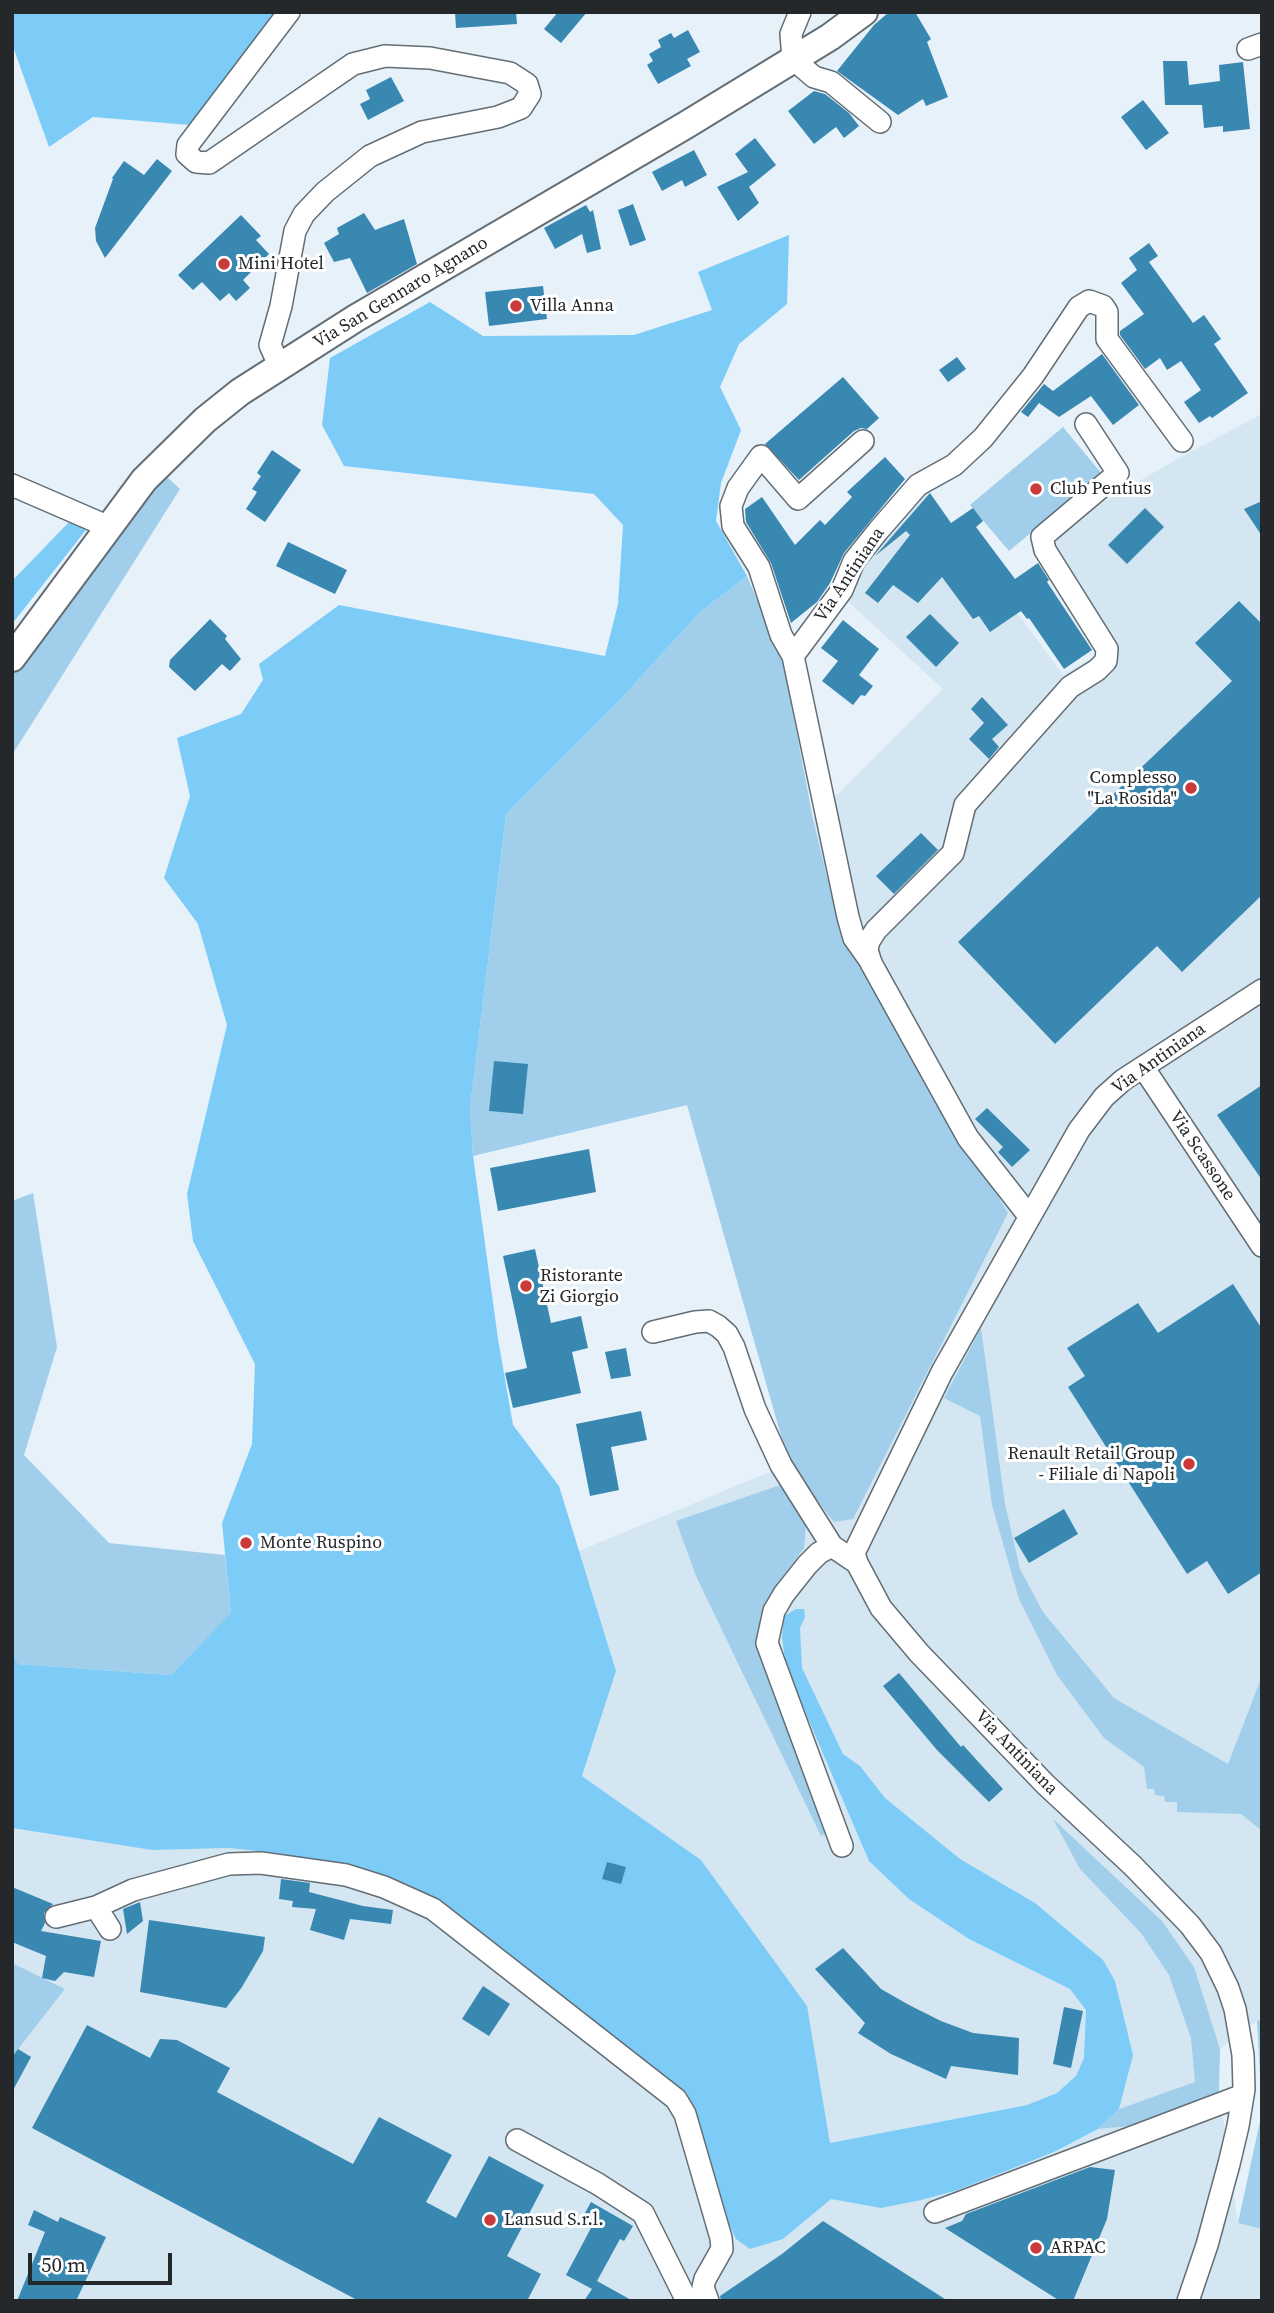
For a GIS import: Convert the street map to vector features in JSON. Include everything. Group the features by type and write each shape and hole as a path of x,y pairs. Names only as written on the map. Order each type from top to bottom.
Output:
{"main road":[{"name":"Via San Gennaro Agnano","path":"12,658 144,480 205,420 279,366 793,60 864,12"}],"street":[{"path":"279,366 270,345 281,306 295,231 304,214 325,192 370,156 422,132 498,117 521,108 530,94 527,84 510,73 430,58 385,56 352,64 209,163 196,162 187,154 188,145 289,12"},
{"path":"800,12 791,34 793,60 814,77 831,82 880,122"},
{"name":"Via Antiniana","path":"793,656 842,590 855,561 878,531 918,485 954,464 983,438 1032,376 1079,307 1089,301 1103,306 1107,312 1107,339 1182,441"},
{"path":"871,963 867,950 876,930 953,853 965,804 1070,687 1097,670 1105,660 1107,649 1045,550 1042,537 1118,472 1086,424"},
{"path":"863,441 798,499 761,456 738,488 731,506 733,526 759,567 781,635 793,656 854,938 871,963 968,1138 1029,1216"},
{"path":"12,485 109,527"},
{"name":"Via Antiniana","path":"1188,2301 1207,2245 1229,2164 1243,2095 1243,2055 1235,2009 1211,1953 1171,1905 1045,1784 919,1653 881,1608 854,1553 942,1372 1079,1130 1104,1097 1143,1067 1262,990"},
{"name":"Via Scassone","path":"1143,1067 1262,1246"},
{"path":"653,1332 709,1321 727,1334 755,1409 781,1465 832,1546 857,1563"},
{"path":"832,1546 819,1553 784,1594 774,1611 767,1643 842,1846"},
{"path":"56,1917 96,1907 133,1890 229,1864 261,1863 346,1875 384,1887 433,1909 676,2099 685,2114 721,2238 722,2249 703,2287 708,2301"},
{"path":"96,1907 110,1929"},
{"path":"935,2212 1243,2095"},
{"path":"517,2140 598,2184 643,2213 687,2301"}],"shaded area":[{"path":"12,12 280,12 190,125 93,117 49,147 12,44"},
{"path":"789,235 787,304 739,344 720,387 741,430 721,483 716,521 747,576 700,612 619,701 506,814 470,1108 473,1156 498,1339 513,1425 559,1486 616,1671 582,1776 701,1860 807,2006 830,2143 1027,2105 1057,2093 1076,2076 1084,2058 1086,2010 1070,1989 969,1939 909,1899 869,1861 786,1667 782,1637 784,1616 796,1609 804,1609 805,1617 800,1628 802,1668 843,1754 860,1766 885,1798 960,1859 1035,1903 1103,1960 1115,1981 1133,2055 1119,2109 1098,2129 1054,2152 958,2190 921,2200 881,2208 831,2199 783,2239 750,2249 736,2239 723,2212 687,2093 437,1901 369,1872 277,1853 229,1848 152,1850 12,1828 12,1654 18,1664 171,1675 231,1613 222,1523 252,1444 255,1364 193,1241 187,1194 227,1025 198,924 164,878 190,796 177,738 241,714 263,680 259,664 339,605 605,656 618,604 623,525 594,494 344,466 322,425 330,358 430,302 483,336 634,335 712,310 698,272"},
{"path":"1262,414 1262,1676 1228,1764 1261,1830 1262,2020 1220,2049 1196,2082 1119,2109 1057,2093 1027,2105 830,2143 806,2006 701,1860 582,1776 616,1671 579,1551 789,1464 1008,1213 840,935 813,819 943,689 842,596 925,487 1063,675 1107,649 1049,546 1090,510"},
{"name":"Club Pentius","path":"1063,427 1102,474 1009,551 970,505"},
{"path":"166,476 180,489 12,755 12,674 117,534"},
{"path":"70,521 86,530 12,624 12,581"},
{"path":"747,576 784,665 813,819 841,935 1008,1213 853,1519 834,1522 789,1464 687,1105 473,1156 470,1108 506,814 619,701 700,612"},
{"path":"33,1193 57,1347 24,1455 109,1543 225,1555 231,1614 171,1675 17,1664 12,1654 12,1201"},
{"path":"981,1328 1005,1504 1020,1569 1043,1612 1114,1698 1228,1764 1262,1676 1262,1836 1261,1830 1241,1814 1177,1812 1177,1802 1165,1802 1164,1796 1155,1795 1154,1789 1147,1789 1144,1767 1104,1738 1057,1675 1019,1599 992,1505 980,1416 944,1398"},
{"path":"783,1484 806,1526 804,1548 778,1582 760,1617 759,1652 829,1831 821,1836 696,1576 676,1521"},
{"path":"1053,1819 1162,1921 1194,1967 1220,2049 1219,2091 1144,2125 1098,2129 1119,2109 1195,2082 1191,2038 1169,1975 1141,1933 1080,1869"},
{"path":"12,1828 152,1850 229,1848 277,1853 369,1872 437,1901 687,2093 723,2212 783,2239 831,2198 881,2208 958,2190 1054,2152 1098,2129 1144,2125 1219,2091 1238,2223 1262,2229 1262,2301 12,2301 12,2057 65,1989 12,1963"},
{"path":"12,1963 65,1989 12,2057"},
{"path":"1262,2020 1262,2112 1257,2021"},
{"path":"1262,2112 1262,2229 1238,2223"}],"building":[{"path":"455,12 516,12 517,24 456,28"},
{"path":"558,12 587,12 561,43 544,29"},
{"path":"889,12 915,12 931,39 927,42 948,97 926,106 923,99 898,115 837,71 874,25"},
{"path":"688,30 700,52 687,59 691,66 658,84 647,65 653,61 649,54 661,47 658,40 671,33 674,38"},
{"path":"1163,61 1187,61 1189,85 1220,81 1219,65 1243,62 1250,129 1223,132 1223,126 1204,128 1202,105 1165,105"},
{"path":"391,77 404,101 368,120 360,104 370,99 366,90"},
{"path":"814,91 825,94 849,113 859,126 844,138 836,127 814,144 788,111"},
{"path":"1143,100 1169,133 1146,150 1121,117"},
{"path":"755,138 776,165 749,187 759,203 738,221 717,187 748,172 735,154"},
{"path":"694,150 707,175 685,187 682,180 662,191 652,172"},
{"path":"157,159 172,171 105,258 96,241 95,228 112,178 124,161 144,175"},
{"path":"633,204 646,240 630,246 618,210"},
{"path":"586,205 590,212 593,210 601,249 587,253 582,234 555,249 544,228"},
{"path":"364,213 375,230 404,219 417,264 367,293 350,258 334,262 324,243 339,234 337,228"},
{"name":"Mini Hotel","path":"241,215 261,236 256,240 269,254 243,280 250,288 236,301 229,293 220,301 202,282 193,290 178,275"},
{"path":"1149,243 1158,256 1149,262 1193,323 1204,315 1221,339 1214,344 1248,393 1212,418 1210,416 1199,423 1184,402 1201,390 1181,361 1167,370 1160,358 1145,369 1120,335 1120,331 1144,314 1121,283 1137,270 1129,258"},
{"name":"Villa Anna","path":"543,286 547,319 489,326 485,292"},
{"path":"1102,354 1139,405 1113,425 1091,396 1059,417 1039,403 1028,417 1021,412 1044,384 1053,391"},
{"path":"957,357 966,369 948,382 939,370"},
{"path":"843,377 879,418 867,429 854,431 799,480 765,444"},
{"path":"272,450 301,470 265,522 246,509 257,492 252,489 261,476 257,473"},
{"path":"885,457 905,479 844,553 830,583 817,602 791,623 771,563 746,522 745,509 762,497 795,545 820,520 825,525 852,497 847,492"},
{"path":"930,493 951,523 973,508 983,521 976,527 1015,579 1038,563 1049,580 1047,582 1092,650 1064,669 1029,618 1021,611 990,632 979,616 973,619 942,577 918,603 893,585 878,603 865,593 910,535 906,531 875,556"},
{"path":"1262,501 1262,536 1244,509"},
{"path":"1145,508 1164,527 1127,564 1108,545"},
{"path":"288,542 347,570 335,594 276,566"},
{"name":"Complesso \"La Rosida\"","path":"1239,601 1262,624 1262,895 1182,972 1157,946 1055,1044 958,942 1232,681 1195,643"},
{"path":"930,614 959,643 936,667 906,637"},
{"path":"210,619 227,636 225,639 241,659 230,671 222,664 195,691 169,667 170,660"},
{"path":"843,620 879,649 859,675 873,686 853,705 822,681 838,661 821,648"},
{"path":"982,697 1008,725 992,739 999,747 989,759 969,739 984,723 971,709"},
{"path":"921,833 938,850 894,894 876,876"},
{"path":"494,1061 528,1064 523,1114 489,1111"},
{"path":"1262,1085 1262,1180 1217,1115"},
{"path":"987,1108 1030,1150 1012,1167 998,1152 1003,1147 975,1119"},
{"path":"589,1149 596,1192 498,1211 490,1168"},
{"name":"Ristorante Zi Giorgio","path":"535,1249 551,1323 581,1316 588,1348 572,1352 581,1393 513,1408 505,1373 527,1368 503,1256"},
{"name":"Renault Retail Group - Filiale di Napoli","path":"1233,1284 1262,1329 1262,1572 1228,1594 1207,1561 1187,1574 1068,1387 1085,1376 1067,1348 1138,1303 1158,1333"},
{"path":"626,1348 631,1376 611,1379 605,1352"},
{"path":"641,1411 647,1440 611,1447 619,1490 590,1496 576,1424"},
{"path":"1064,1509 1078,1534 1029,1563 1014,1538"},
{"path":"899,1673 961,1747 963,1745 1003,1789 989,1802 937,1750 883,1686"},
{"path":"607,1862 626,1867 621,1884 602,1879"},
{"path":"281,1879 310,1883 309,1892 363,1906 393,1910 391,1924 350,1919 344,1940 310,1930 316,1909 292,1907 293,1901 279,1899"},
{"path":"12,1887 53,1904 44,1913 45,1923 41,1931 101,1941 94,1977 64,1972 55,1981 42,1978 46,1956 12,1942"},
{"path":"140,1902 143,1921 127,1934 123,1909"},
{"path":"149,1920 265,1937 263,1951 226,2008 140,1992"},
{"path":"843,1948 881,1989 909,2005 973,2033 1019,2038 1018,2075 951,2066 946,2079 891,2054 858,2033 865,2023 815,1969"},
{"path":"483,1986 510,2004 489,2036 462,2019"},
{"path":"1064,2007 1083,2011 1071,2068 1053,2064"},
{"path":"87,2025 150,2058 160,2039 177,2040 230,2068 217,2092 353,2164 379,2117 452,2155 426,2202 456,2218 489,2156 544,2185 507,2256 541,2274 527,2301 359,2301 32,2128"},
{"path":"18,2049 31,2057 12,2092 12,2057"},
{"name":"ARPAC","path":"1090,2167 1115,2170 1107,2219 1073,2301 1060,2301 945,2228 962,2221 966,2214"},
{"path":"591,2202 633,2226 624,2241 620,2239 597,2281 633,2301 584,2301 592,2289 566,2275 591,2228 580,2222"},
{"path":"34,2210 58,2222 60,2217 106,2237 76,2301 17,2301 45,2232 28,2225"},
{"path":"823,2221 948,2301 721,2301 720,2296 782,2254"}],"place":[{"name":"Mini Hotel","path":"224,264"},
{"name":"Villa Anna","path":"516,306"},
{"name":"Club Pentius","path":"1036,489"},
{"name":"Complesso \"La Rosida\"","path":"1191,788"},
{"name":"Ristorante Zi Giorgio","path":"526,1286"},
{"name":"Renault Retail Group - Filiale di Napoli","path":"1189,1464"},
{"name":"Monte Ruspino","path":"246,1543"},
{"name":"Lansud S.r.l.","path":"490,2220"},
{"name":"ARPAC","path":"1036,2248"}]}
